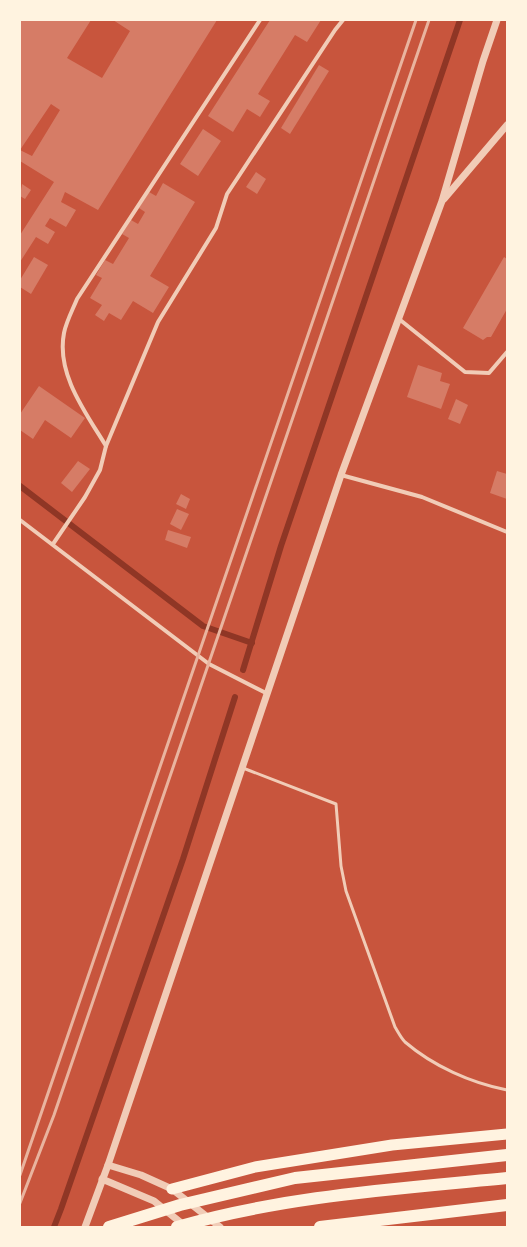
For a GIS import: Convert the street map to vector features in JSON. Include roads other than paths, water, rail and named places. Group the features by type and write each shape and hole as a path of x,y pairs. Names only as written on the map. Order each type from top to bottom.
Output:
{"highway":[{"path":"172,1189 255,1167 392,1145 507,1134"},
{"path":"108,1227 180,1205 255,1186 295,1178 507,1155"},
{"path":"177,1227 220,1216 274,1206 350,1195 507,1178"},
{"path":"320,1227 507,1205"}],"street":[{"path":"106,446 71,385 64,357 64,333 77,298 260,20"},
{"path":"53,544 72,517 100,470 106,446 158,322 216,228 227,194 343,20"},
{"path":"85,1227 108,1165 269,694 341,475 442,201 483,61 497,20"},
{"path":"442,201 507,125"},
{"path":"398,318 465,372 488,373 507,352"},
{"path":"341,475 422,497 507,532"},
{"path":"20,520 209,664 269,694"},
{"path":"108,1165 141,1175 172,1189 220,1227"},
{"path":"102,1179 154,1201 187,1227"}],"lane":[{"path":"243,768 336,804 341,866 346,891 395,1027 404,1041 433,1060 467,1079 507,1090"}],"waterway":[{"path":"243,670 281,546 460,20"},
{"path":"20,486 203,626 252,643"},
{"path":"54,1227 183,859 235,697"}],"railway":[{"path":"20,1175 416,20"},
{"path":"20,1203 54,1115 429,20"}]}
